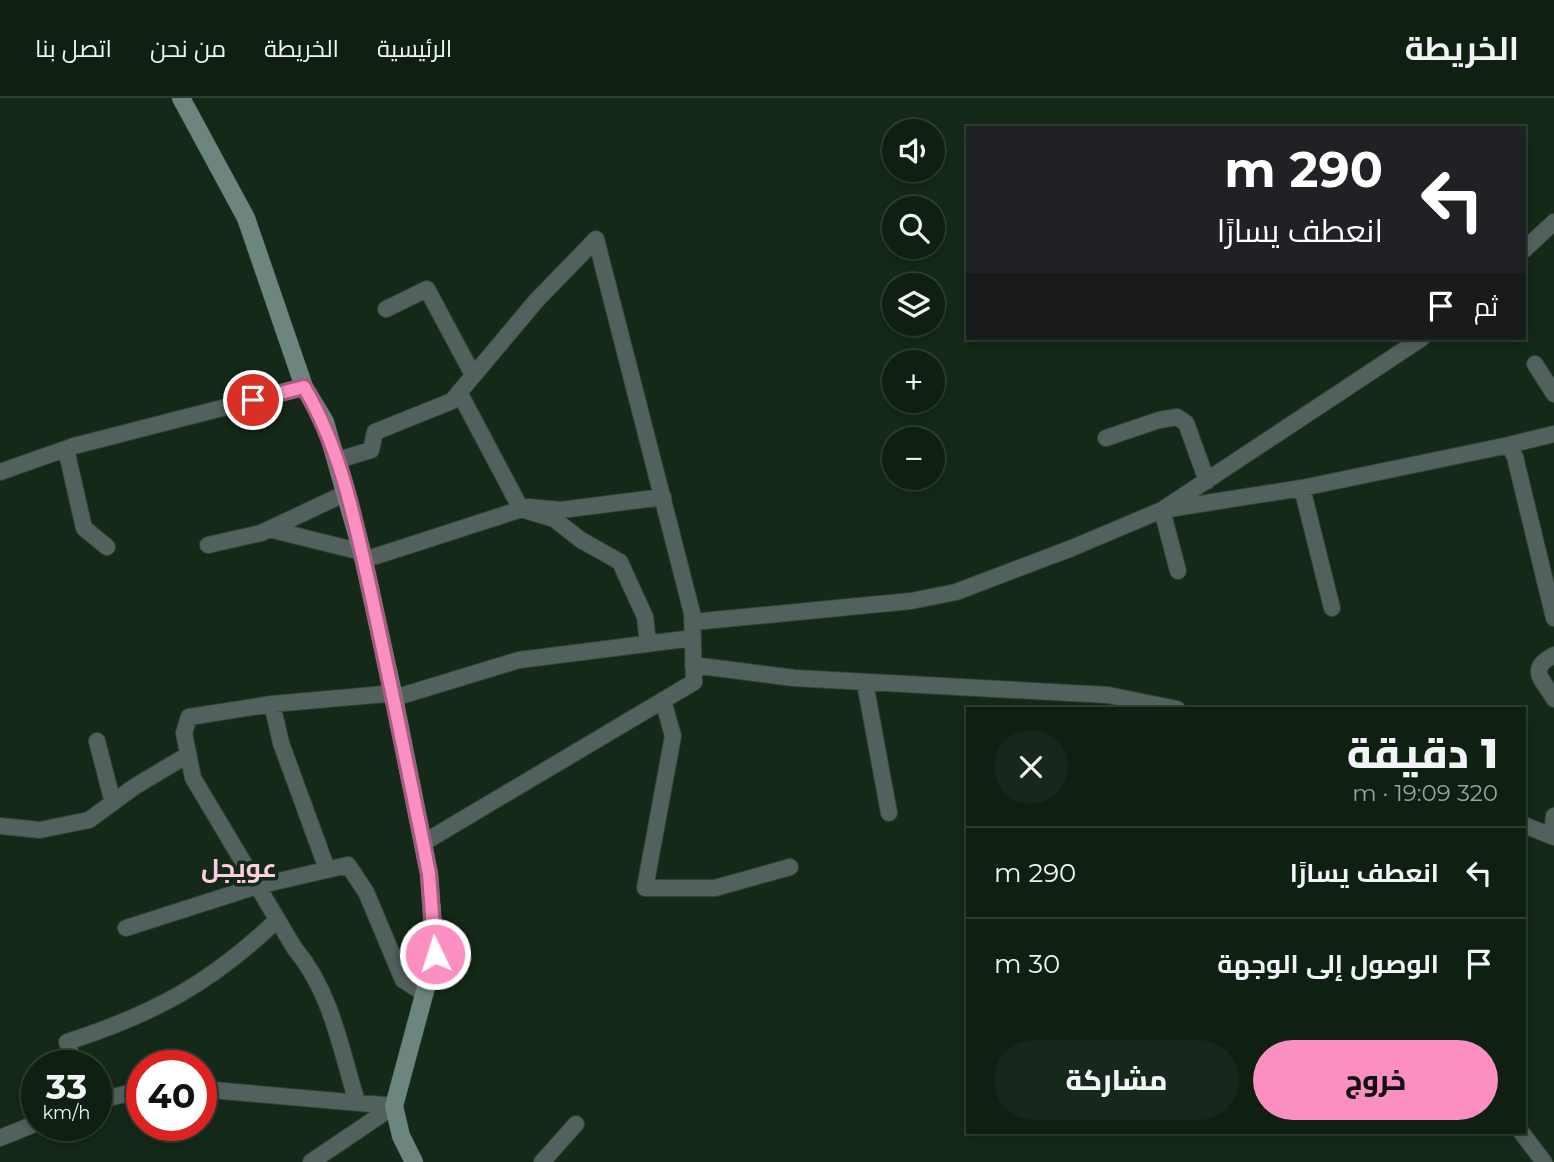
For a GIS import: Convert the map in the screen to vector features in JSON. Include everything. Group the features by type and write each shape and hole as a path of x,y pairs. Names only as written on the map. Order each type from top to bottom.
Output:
{"street":[{"path":"181,98 246,218 304,387 325,422 338,460 363,556 429,874 435,954 394,1106 401,1136 414,1162"},
{"path":"1526,248 1554,222"},
{"path":"338,460 370,450 375,432 452,401 536,301 596,239 663,497 693,630 694,682 423,843"},
{"path":"386,309 426,289 473,375"},
{"path":"357,1102 327,1003 307,963 277,920 193,778 186,756 184,733 189,717 272,704 385,694 394,698 519,660 648,643 693,630 911,601 956,592 1163,510 1419,340"},
{"path":"1535,364 1554,394"},
{"path":"0,472 66,449 304,387"},
{"path":"459,392 521,509 554,519 620,562 645,617 648,643"},
{"path":"1106,438 1159,420 1177,417 1186,423 1208,481"},
{"path":"1163,510 1302,488 1554,435"},
{"path":"1509,445 1515,457 1554,618"},
{"path":"66,449 84,528 107,547"},
{"path":"1302,488 1332,608"},
{"path":"208,545 269,529 346,493"},
{"path":"269,529 363,556 521,509 561,510 663,497"},
{"path":"1163,510 1178,570"},
{"path":"1554,655 1544,660 1538,671 1541,683 1554,699"},
{"path":"693,665 794,678 1108,695 1167,707"},
{"path":"865,683 889,813"},
{"path":"1040,692 1044,707"},
{"path":"663,700 673,736 645,888 715,888 790,867"},
{"path":"272,704 281,743 327,869"},
{"path":"97,741 113,803"},
{"path":"0,825 40,830 89,820 186,756"},
{"path":"1526,826 1553,837 1554,816"},
{"path":"126,928 257,886 348,865 366,892 403,980 425,994"},
{"path":"70,1050 67,1042 153,1010 208,980 277,920"},
{"path":"217,1090 394,1106"},
{"path":"311,1162 394,1106"},
{"path":"542,1162 576,1124"},
{"path":"0,1138 21,1129"},
{"path":"1523,1134 1544,1162"}],"district":[{"name":"عويجل","path":"239,868"}],"route":[{"path":"253,400 304,387 325,422 338,460 364,560 423,843 429,874 435,954"}]}
